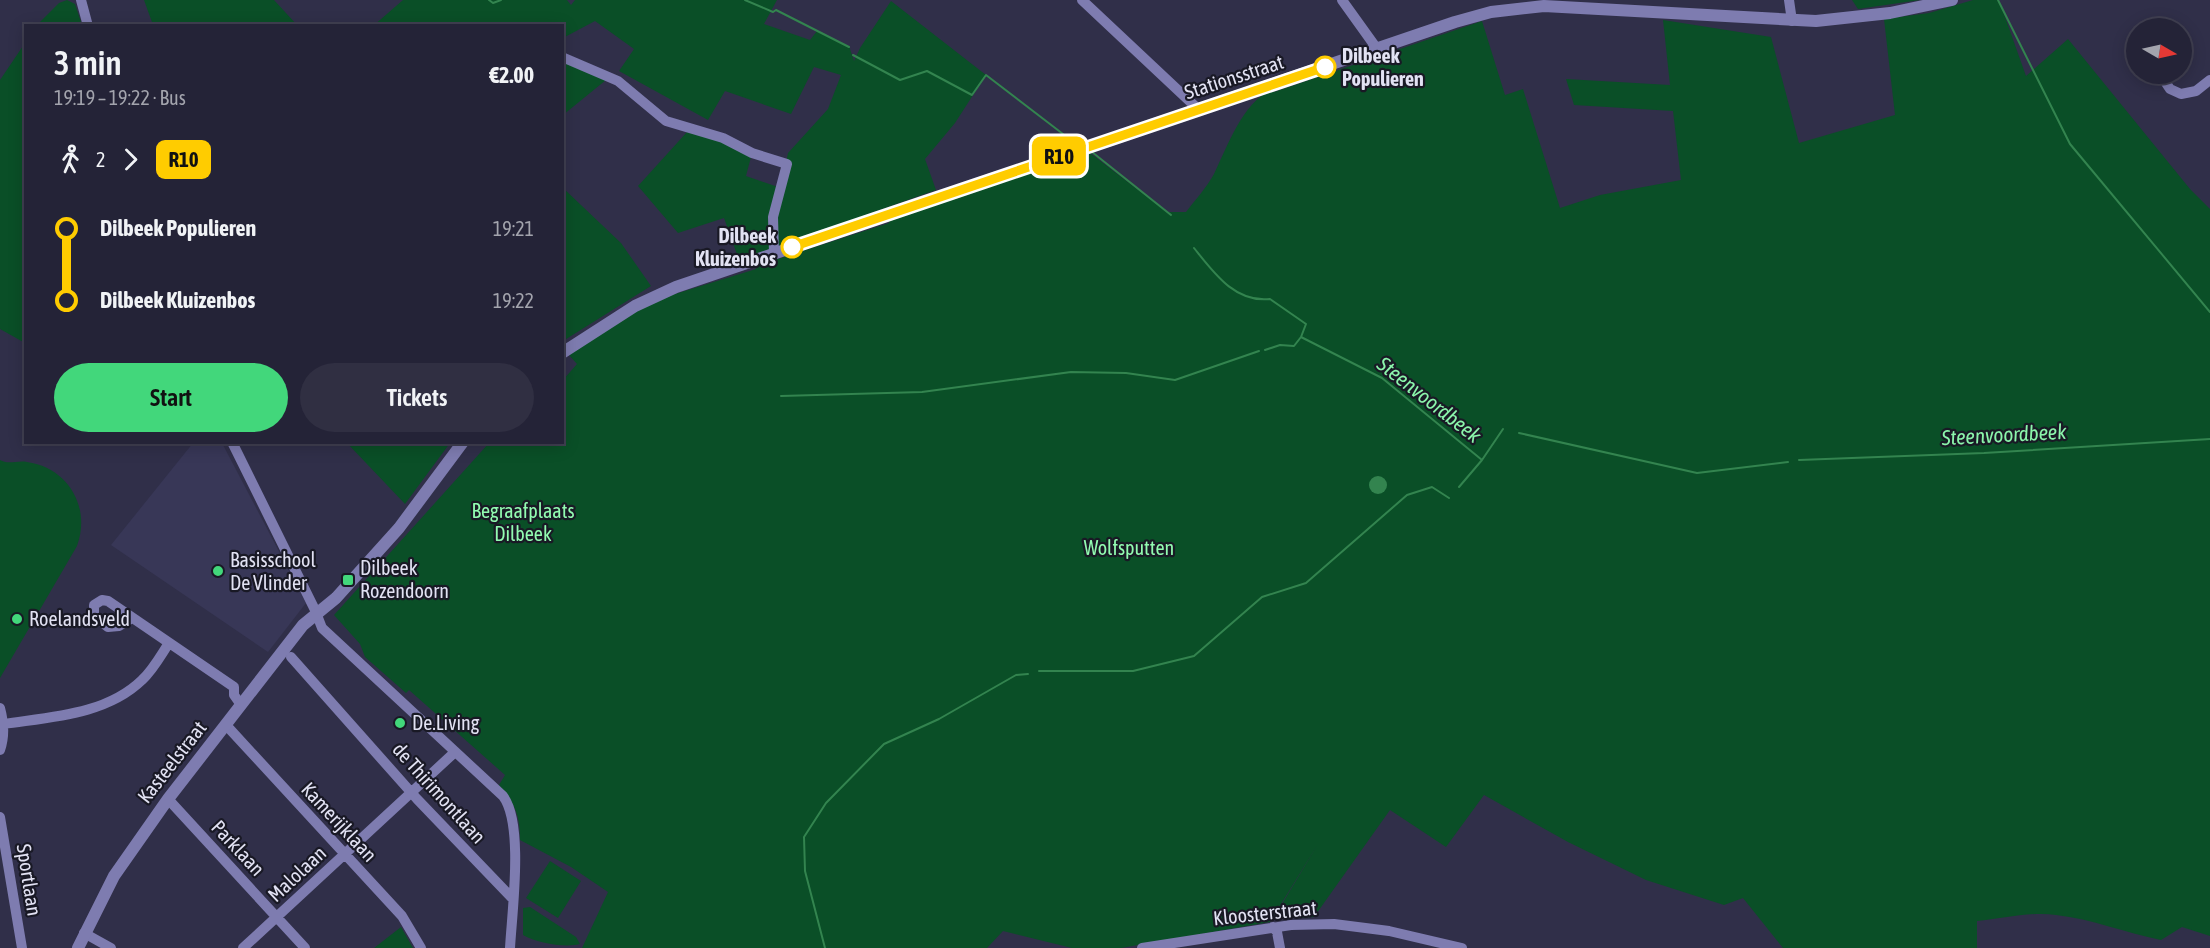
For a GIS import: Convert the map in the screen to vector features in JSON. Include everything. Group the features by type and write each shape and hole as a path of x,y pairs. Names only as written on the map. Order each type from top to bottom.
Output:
{"street":[{"path":"81,0 87,24"},
{"path":"1082,0 1198,109"},
{"path":"1342,0 1379,51"},
{"path":"1789,0 1792,21"},
{"name":"Stationsstraat","path":"564,352 646,299 774,253 1491,12 1544,6 1792,21 1890,12 1952,0"},
{"path":"564,58 618,81 666,121 723,138 752,153 787,164 773,217 774,253"},
{"path":"2167,84 2170,89 2181,94 2196,91 2210,81"},
{"path":"233,444 322,628 503,796 512,812 514,832 510,948"},
{"path":"317,616 399,528 462,444"},
{"name":"Kasteelstraat","path":"78,948 114,876 168,799 303,625 317,616"},
{"path":"132,618 234,687"},
{"path":"4,724 77,712 124,695 143,679 169,643"},
{"name":"de Thirimontlaan","path":"291,657 412,792 513,899"},
{"path":"234,687 246,683 254,688"},
{"path":"234,687 234,695 241,705"},
{"path":"0,708 4,724 0,750"},
{"name":"Kamerijklaan","path":"225,725 402,916 422,948"},
{"name":"Malolaan","path":"243,948 455,752"},
{"name":"Parklaan","path":"168,799 305,948"},
{"name":"Sportlaan","path":"0,817 22,948"},
{"name":"Kloosterstraat","path":"1142,948 1272,927 1345,926 1389,931 1462,948"},
{"path":"1272,927 1277,932 1280,948"},
{"path":"84,933 111,948"}],"shaded area":[{"name":"Basisschool De Vlinder","path":"192,444 223,444 306,603 268,652 111,545"},
{"path":"1378,476 1384,479 1387,485 1384,491 1378,494 1372,491 1369,485 1372,479"}],"green space":[{"path":"67,0 75,4 82,24 38,24 59,3"},
{"path":"144,0 274,0 296,24 153,24"},
{"path":"403,0 567,0 571,5 575,0 777,0 764,24 810,40 817,31 849,46 854,61 891,1 986,75 955,123 925,159 936,190 739,260 724,218 678,233 638,186 687,132 722,141 751,157 746,176 781,188 788,153 828,109 841,75 814,67 791,114 725,91 708,120 619,71 634,49 595,21 564,37 564,24 375,24"},
{"path":"1852,0 1920,0 1858,9"},
{"name":"Wolfsputten","path":"1973,0 1999,0 2026,76 2068,39 2190,189 2210,209 2210,936 2182,927 2161,940 2083,920 2037,914 1977,921 1977,948 1783,948 1743,898 1724,905 1646,880 1568,842 1484,795 1446,847 1390,810 1314,917 1273,919 1318,844 1270,922 1121,948 1072,948 1003,931 987,948 582,948 608,892 571,867 520,840 516,810 499,785 505,775 409,690 406,693 365,657 360,644 334,615 488,444 564,444 564,379 577,364 569,355 649,302 756,269 756,266 889,223 889,221 1090,153 1167,212 1186,212 1214,174 1237,126 1262,95 1482,21 1505,95 1523,89 1560,208 1600,195 1681,180 1673,111 1574,105 1566,79 1670,85 1663,20 1771,37 1799,143 1895,115 1884,19 1929,13"},
{"path":"24,44 24,342 0,329 0,80"},
{"path":"564,61 606,80 564,114"},
{"path":"564,189 621,243 651,286 564,340"},
{"path":"348,444 449,444 405,504"},
{"name":"Roelandsveld","path":"0,460 27,462 42,466 65,481 78,504 81,532 77,546 0,678"},
{"path":"550,861 581,881 558,918 526,898"},
{"path":"530,907 576,937 580,944 551,944 523,935 523,908"},
{"path":"401,927 413,948 374,948"}],"waterway":[{"name":"Steenvoordbeek","path":"489,0 493,3 501,0"},
{"name":"Steenvoordbeek","path":"745,0 773,12 776,10 849,47"},
{"path":"1998,0 2070,144 2210,312"},
{"name":"Steenvoordbeek","path":"853,55 900,80 927,71 972,95 986,75 1063,134"},
{"name":"Steenvoordbeek","path":"1092,152 1171,215"},
{"name":"Steenvoordbeek","path":"1194,248 1226,284 1246,296 1270,299 1306,324 1301,337 1382,378 1482,460 1503,429"},
{"path":"1265,350 1280,345 1294,346 1301,337"},
{"path":"781,396 922,392 1071,372 1126,373 1175,380 1259,351"},
{"name":"Steenvoordbeek","path":"1519,433 1697,473 1788,462"},
{"name":"Steenvoordbeek","path":"1799,460 1984,453 2210,439"},
{"path":"1459,487 1482,460"},
{"path":"1039,671 1133,671 1194,656 1262,597 1306,583 1407,495 1432,487 1449,498"},
{"path":"825,948 805,871 804,837 826,803 884,744 939,719 1016,675 1028,674"}],"bus line":[{"name":"R10","path":"792,247 1325,67"}],"place":[{"name":"Dilbeek Populieren","path":"1325,67"},
{"name":"Dilbeek Kluizenbos","path":"792,247"},
{"name":"Basisschool De Vlinder","path":"218,571"},
{"name":"Dilbeek Rozendoorn","path":"348,580"},
{"name":"Roelandsveld","path":"17,619"},
{"name":"De.Living","path":"400,723"}],"park label":[{"name":"Begraafplaats Dilbeek","path":"523,522"}]}
